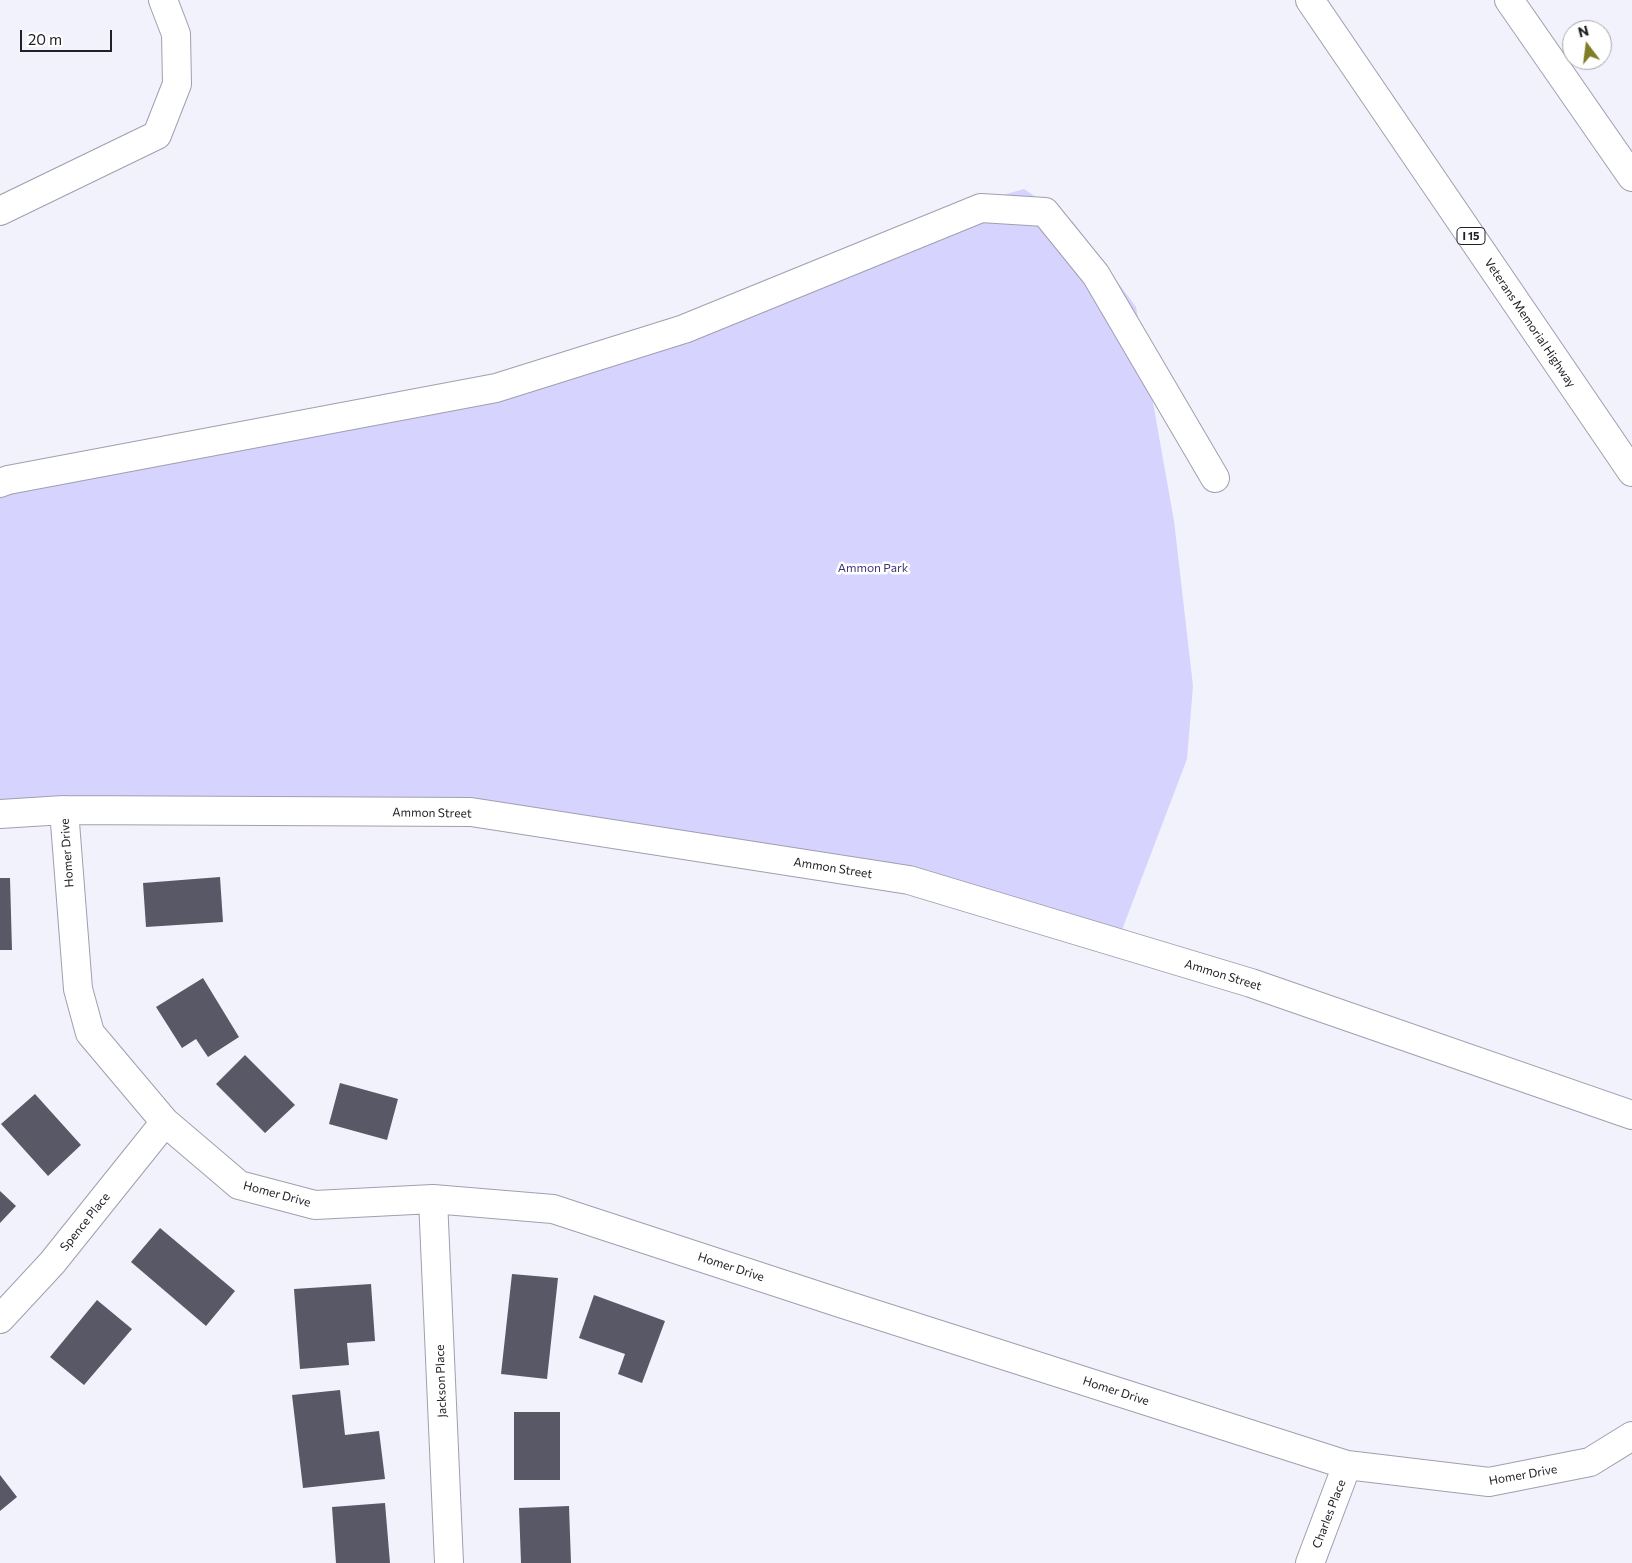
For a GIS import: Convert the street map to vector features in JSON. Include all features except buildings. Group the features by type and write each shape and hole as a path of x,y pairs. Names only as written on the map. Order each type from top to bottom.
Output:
{"main road":[{"path":"0,211 157,135 177,84 176,34 163,0"},
{"name":"Veterans Memorial Highway","path":"1310,0 1632,472"},
{"path":"1510,0 1632,177"},
{"path":"0,483 496,388 684,329 981,208 1045,212 1096,275 1215,478"},
{"name":"Ammon Street","path":"0,814 64,810 471,812 909,880 1251,984 1632,1116"},
{"name":"Homer Drive","path":"64,810 78,989 90,1033 165,1122 239,1185 315,1205 433,1199 553,1209 1347,1465 1489,1482 1590,1462 1632,1436"},
{"name":"Spence Place","path":"0,1319 52,1263 165,1122"},
{"name":"Jackson Place","path":"433,1199 449,1563"},
{"name":"Charles Place","path":"1310,1563 1347,1465"}],"green space":[{"name":"Ammon Park","path":"1024,189 1073,222 1136,307 1174,521 1193,686 1187,759 1117,943 909,880 471,812 0,814 0,492 592,353 941,213"}]}
